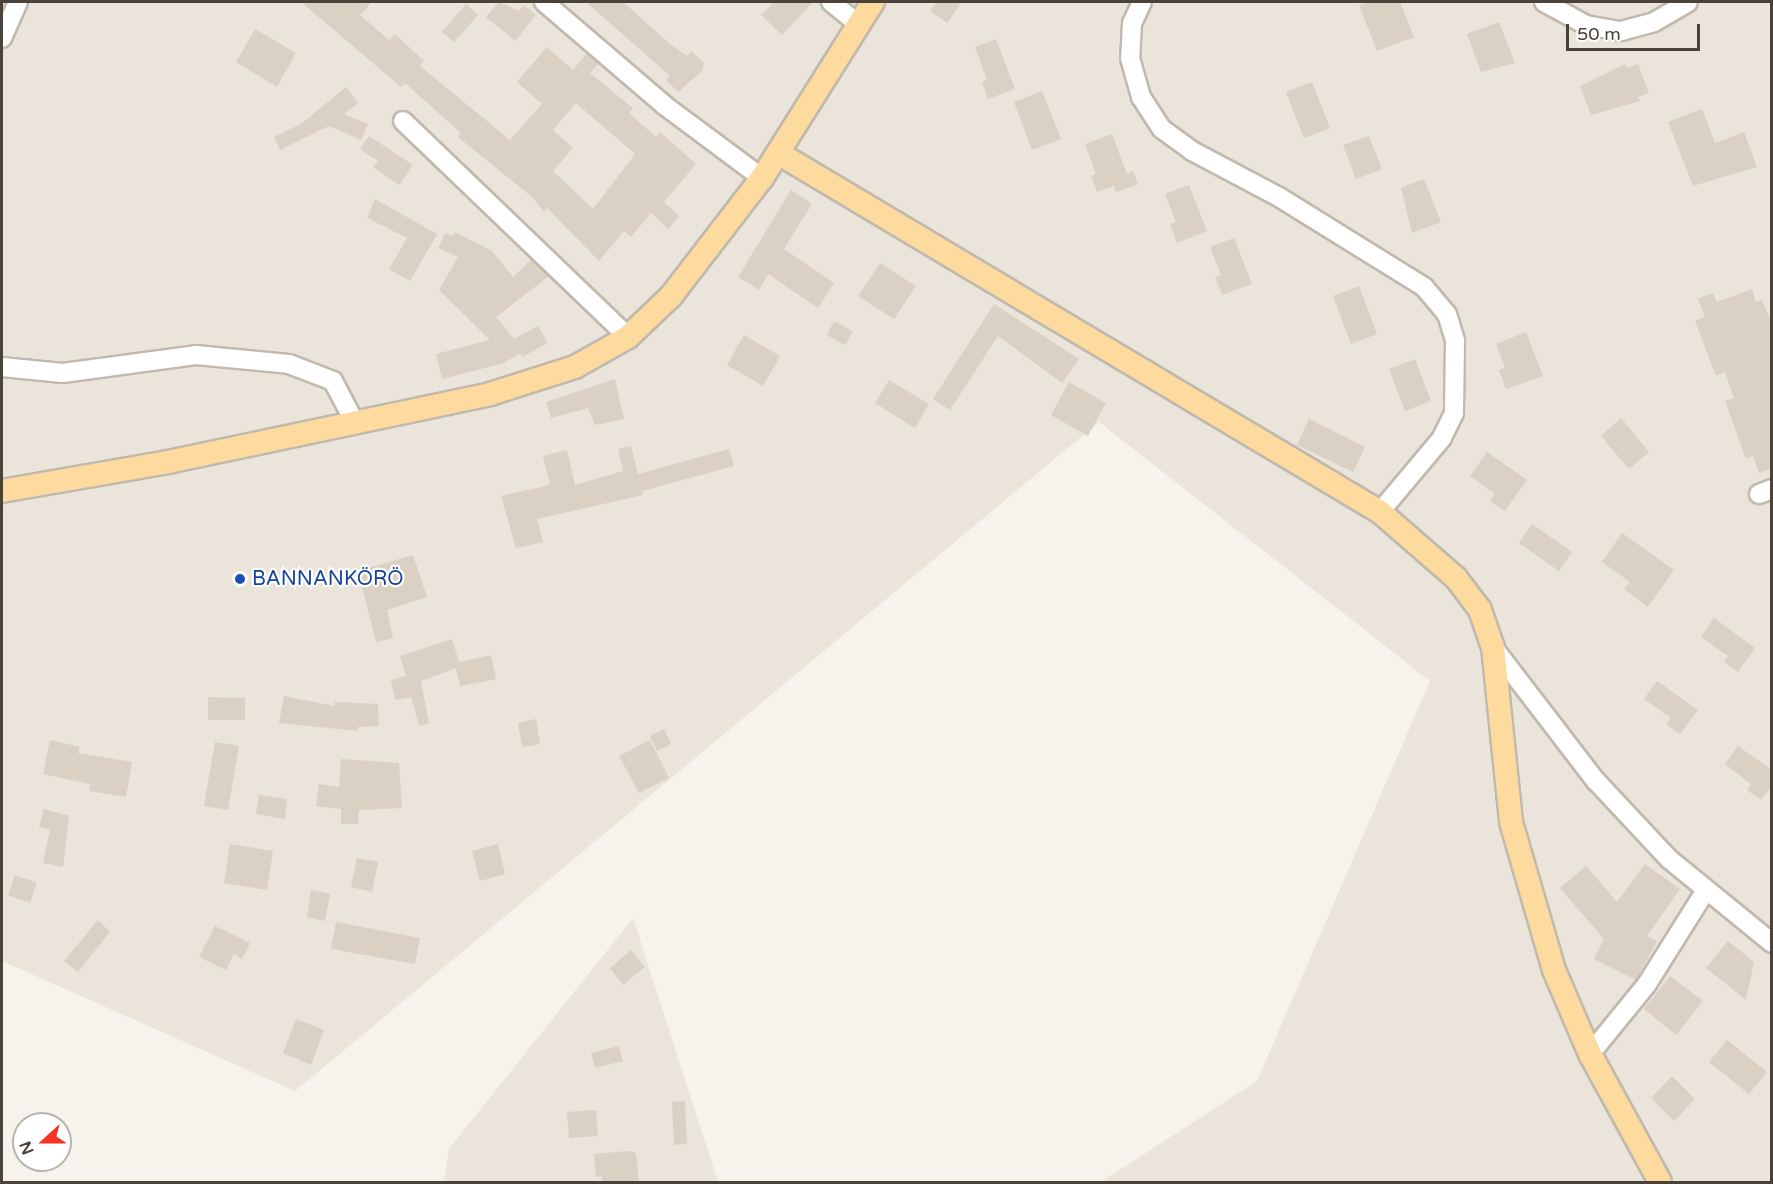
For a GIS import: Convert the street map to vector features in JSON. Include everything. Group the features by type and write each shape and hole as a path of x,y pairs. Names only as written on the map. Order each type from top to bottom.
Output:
{"main road":[{"path":"2,491 168,462 490,394 575,367 628,337 671,296 762,178 873,2"},
{"path":"778,153 1380,512 1456,579 1480,610 1493,647 1511,822 1554,970 1590,1054 1660,1182"}],"street":[{"path":"2,38 18,2"},
{"path":"544,2 664,105 762,178"},
{"path":"831,2 858,24"},
{"path":"1142,2 1132,23 1130,58 1141,97 1162,129 1192,151 1279,197 1424,287 1447,314 1455,341 1454,413 1442,438 1380,512"},
{"path":"1544,2 1586,25 1621,31 1654,22 1688,2"},
{"path":"403,122 628,337"},
{"path":"2,367 63,373 196,355 289,364 333,381 354,421"},
{"path":"1493,647 1596,781 1706,890 1772,943"},
{"path":"1590,1054 1647,984 1706,890"}],"shaded area":[{"path":"2,2 1771,2 1771,1182 1101,1182 1257,1081 1430,681 1099,422 295,1091 2,961"},
{"path":"633,918 718,1182 444,1182 449,1149"}],"building":[{"path":"301,2 372,2 360,15 389,40 395,34 424,61 420,66 510,140 542,104 517,82 547,47 573,70 586,54 598,64 590,73 633,108 629,113 656,137 660,132 696,164 664,202 679,216 668,229 651,213 631,237 624,231 599,261 547,208 544,212 532,197 458,137 461,133 405,83 401,87","holes":["576,103 635,154 593,209 553,171 573,148 553,130"]},
{"path":"499,2 519,11 524,5 536,15 515,41 486,17"},
{"path":"586,2 623,2 671,45 687,56 691,51 704,63 702,71 678,92 666,80 670,76"},
{"path":"774,2 813,2 782,35 761,15"},
{"path":"936,2 962,2 947,23 930,11"},
{"path":"1367,2 1400,2 1414,37 1377,51 1359,5"},
{"path":"466,4 478,15 454,42 442,32"},
{"path":"1499,22 1515,63 1481,72 1467,34"},
{"path":"255,29 296,53 277,87 236,62"},
{"path":"996,39 1015,89 988,99 982,82 987,80 975,47"},
{"path":"1625,64 1627,68 1638,64 1649,93 1638,97 1640,101 1591,115 1580,86"},
{"path":"1312,82 1330,128 1304,138 1286,92"},
{"path":"346,87 358,103 344,114 368,124 361,140 329,126 280,150 274,137 301,124"},
{"path":"1042,91 1061,139 1032,150 1014,102"},
{"path":"1702,109 1715,143 1744,132 1757,167 1693,186 1668,122"},
{"path":"1112,134 1127,174 1133,171 1138,184 1116,192 1114,186 1097,192 1091,176 1096,174 1085,144"},
{"path":"369,136 413,165 399,185 373,167 378,161 360,149"},
{"path":"1369,136 1382,169 1356,179 1343,145"},
{"path":"1424,179 1441,222 1412,233 1401,188"},
{"path":"1189,185 1207,231 1177,243 1170,224 1176,222 1165,194"},
{"path":"791,190 812,204 784,249 834,283 818,308 768,274 759,290 738,277"},
{"path":"375,199 437,234 410,281 389,269 407,238 367,218"},
{"path":"455,232 492,251 513,277 531,260 549,276 496,317 514,339 538,326 548,343 522,357 520,353 504,363 442,379 436,354 490,340 439,290 458,257 438,248 445,233 452,236"},
{"path":"1234,238 1252,284 1222,295 1215,277 1221,275 1210,247"},
{"path":"880,263 916,286 894,319 858,296"},
{"path":"1359,286 1377,334 1351,344 1333,296"},
{"path":"1752,289 1756,302 1762,300 1772,324 1772,468 1759,473 1753,456 1746,459 1725,401 1734,398 1725,372 1716,376 1695,321 1705,317 1698,299 1713,293 1717,302"},
{"path":"994,304 1079,359 1062,383 998,336 950,410 933,399"},
{"path":"834,321 853,331 845,345 827,335"},
{"path":"1526,332 1543,376 1506,389 1499,370 1505,368 1496,344"},
{"path":"744,335 780,356 763,386 727,365"},
{"path":"1415,359 1431,401 1405,411 1389,369"},
{"path":"615,379 624,419 595,425 588,408 551,418 546,402"},
{"path":"889,380 929,404 915,428 875,403"},
{"path":"1069,382 1106,403 1088,436 1051,415"},
{"path":"1621,418 1649,452 1629,469 1601,436"},
{"path":"1309,419 1365,447 1353,472 1297,445"},
{"path":"631,446 638,474 729,449 734,466 642,491 643,495 537,519 543,542 516,548 501,496 550,485 543,456 567,450 575,485 623,471 618,449"},
{"path":"1487,452 1527,480 1505,511 1490,501 1495,494 1470,476"},
{"path":"1532,524 1572,552 1559,571 1519,543"},
{"path":"1622,533 1674,570 1648,607 1624,589 1630,582 1602,562"},
{"path":"413,555 427,597 387,610 393,638 376,642 358,571"},
{"path":"1714,618 1755,648 1738,672 1724,662 1728,656 1701,637"},
{"path":"452,639 459,662 491,655 496,679 460,686 456,668 421,681 429,723 419,726 411,697 395,700 391,680 406,676 400,656"},
{"path":"1657,681 1698,710 1680,734 1666,724 1671,718 1644,699"},
{"path":"284,696 334,706 335,702 378,704 379,726 358,727 358,731 279,723"},
{"path":"208,697 245,698 245,720 208,720"},
{"path":"536,719 540,744 522,747 518,723"},
{"path":"664,729 671,744 657,751 650,736"},
{"path":"50,740 80,747 78,753 132,762 126,797 89,791 90,784 43,774"},
{"path":"650,740 669,778 639,793 619,756"},
{"path":"215,742 239,746 228,810 204,806"},
{"path":"1738,746 1772,770 1772,785 1761,800 1747,790 1751,784 1725,764"},
{"path":"341,759 399,763 402,808 359,810 358,824 341,824 341,809 316,806 319,784 339,787"},
{"path":"259,795 287,799 285,819 256,814"},
{"path":"44,809 69,816 63,867 43,863 50,830 39,827"},
{"path":"230,844 273,851 267,890 224,883"},
{"path":"498,844 505,874 480,881 472,851"},
{"path":"357,858 378,862 372,892 351,887"},
{"path":"1645,864 1680,889 1647,936 1657,941 1636,980 1594,959 1604,939 1560,888 1586,866 1617,902"},
{"path":"15,875 37,883 30,903 8,895"},
{"path":"311,890 330,894 325,921 307,917"},
{"path":"98,920 110,932 78,972 64,961"},
{"path":"336,922 420,938 415,964 331,949"},
{"path":"215,926 250,943 242,959 234,954 226,970 199,957"},
{"path":"1728,941 1754,962 1746,1000 1706,968"},
{"path":"631,950 645,967 623,985 610,968"},
{"path":"1670,976 1703,1001 1676,1035 1644,1009"},
{"path":"296,1019 324,1030 311,1065 283,1053"},
{"path":"1727,1040 1767,1072 1749,1094 1709,1062"},
{"path":"619,1046 623,1061 595,1068 591,1053"},
{"path":"1672,1076 1695,1099 1674,1121 1651,1098"},
{"path":"685,1101 687,1144 674,1145 672,1102"},
{"path":"596,1110 598,1136 569,1138 567,1112"},
{"path":"628,1151 636,1153 639,1182 602,1182 602,1176 596,1177 594,1154"}],"place":[{"name":"BANNANKÖRÖ","path":"240,579"}]}
